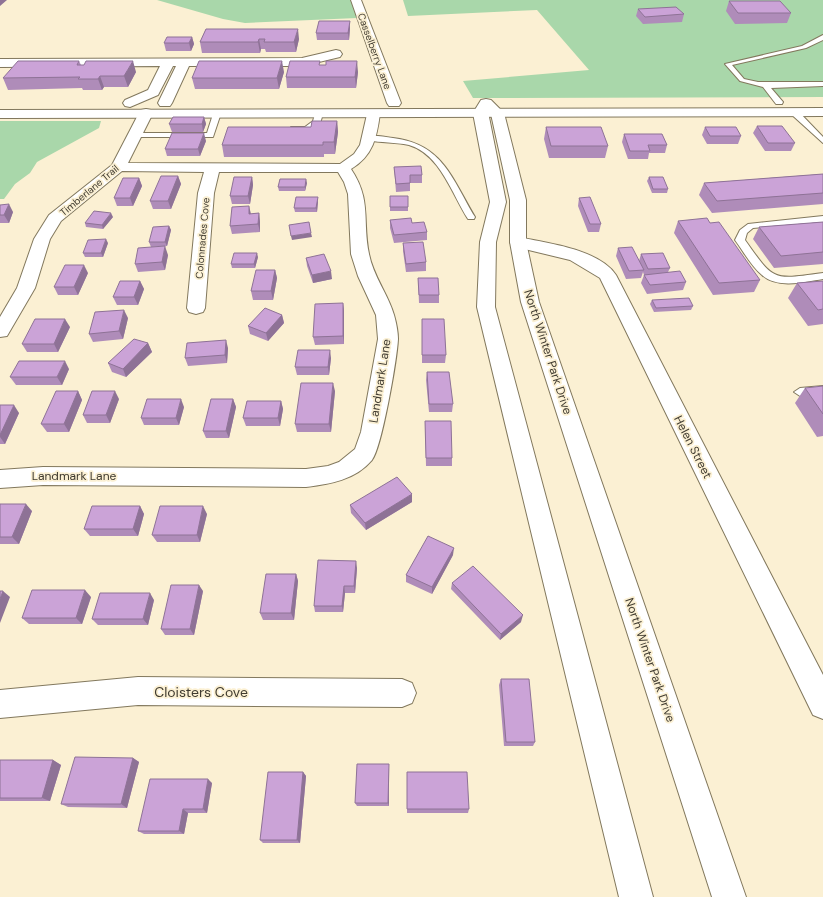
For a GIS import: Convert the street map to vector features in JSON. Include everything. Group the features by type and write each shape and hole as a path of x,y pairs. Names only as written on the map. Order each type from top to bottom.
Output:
{"street":[{"name":"Casselberry Lane","path":"356,0 394,103"},
{"path":"0,63 302,62 336,54"},
{"path":"130,103 153,92 168,62"},
{"path":"165,103 184,62"},
{"path":"159,80 176,80"},
{"path":"0,114 116,113 216,117 319,113 373,113 779,102 794,107 823,112"},
{"path":"0,104 394,103 487,110 757,112 823,102"},
{"path":"116,113 165,103"},
{"path":"146,114 159,108 194,103"},
{"path":"487,110 498,202 488,242 486,306 636,897"},
{"name":"North Winter Park Drive","path":"487,110 518,200 518,242 530,302 729,897"},
{"path":"118,167 342,168 356,161 368,146 371,138 373,113"},
{"name":"Timberlane Trail","path":"0,331 14,312 26,288 42,239 55,218 118,167 146,114"},
{"name":"Colonnades Cove","path":"196,308 206,193 212,168"},
{"name":"Landmark Lane","path":"0,479 43,476 306,478 330,475 347,468 364,454 372,432 388,340 385,315 366,276 360,254 356,194 352,182 342,168"},
{"name":"Helen Street","path":"518,242 581,257 594,264 607,275 823,705"},
{"name":"Cloisters Cove","path":"0,704 138,691 402,693"}],"lane":[{"path":"823,37 804,47 728,64 742,80 765,85 823,84"},
{"path":"815,40 823,43"},
{"path":"765,85 779,102"},
{"path":"794,107 823,141"},
{"path":"285,129 307,129 317,122 319,113"},
{"path":"135,135 168,135 189,133 210,135 216,117 182,122"},
{"path":"168,135 173,124"},
{"path":"371,138 418,145 429,152 437,162 471,217"},
{"path":"823,219 751,226 743,232 740,240 766,275 788,279 823,276"},
{"path":"800,392 823,390"}],"green space":[{"path":"157,0 351,0 357,18 245,23 223,19"},
{"path":"403,0 823,0 823,97 473,98 463,81 589,70 537,10 408,16"},
{"path":"0,121 101,121 99,128 37,162 30,173 15,184 4,199 0,199"}],"building":[{"path":"729,1 780,1 791,13 738,13"},
{"path":"676,7 684,14 645,17 638,9"},
{"path":"319,21 350,21 348,33 316,33"},
{"path":"206,29 298,29 294,42 264,42 265,39 259,39 258,42 200,42"},
{"path":"167,37 192,37 189,43 164,43"},
{"path":"18,61 79,61 77,65 84,65 86,61 133,61 124,76 100,76 98,79 78,79 80,77 3,78"},
{"path":"199,61 282,61 277,78 192,78"},
{"path":"290,61 320,61 319,65 326,65 326,61 357,61 355,77 286,77"},
{"path":"173,117 204,117 202,124 169,124"},
{"path":"312,121 337,121 334,142 323,142 323,145 222,145 228,127 311,127"},
{"path":"757,126 782,126 795,143 768,143"},
{"path":"546,127 601,127 608,146 551,146"},
{"path":"705,127 736,127 741,136 710,136"},
{"path":"172,133 204,133 198,149 165,149"},
{"path":"624,134 662,134 667,145 648,145 650,151 630,151"},
{"path":"421,166 422,175 410,175 410,183 396,184 394,167"},
{"path":"823,174 823,193 717,201 704,183"},
{"path":"161,176 178,176 168,201 150,201"},
{"path":"234,177 252,177 248,196 230,196"},
{"path":"649,177 663,177 668,189 653,189"},
{"path":"123,178 139,178 130,198 114,198"},
{"path":"280,179 306,179 305,187 278,187"},
{"path":"390,196 408,196 408,207 390,207"},
{"path":"296,197 318,197 316,208 294,208"},
{"path":"590,197 601,224 590,224 579,198"},
{"path":"9,204 4,215 0,215 0,205"},
{"path":"249,206 249,214 259,213 258,224 230,226 232,207"},
{"path":"94,211 111,213 102,225 85,223"},
{"path":"411,218 412,223 424,222 427,232 394,235 390,220"},
{"path":"707,218 710,223 719,222 760,280 719,283 678,221"},
{"path":"309,222 311,233 291,236 289,225"},
{"path":"823,222 823,252 781,256 759,227"},
{"path":"169,226 165,242 149,242 153,227"},
{"path":"106,239 101,253 83,253 88,240"},
{"path":"423,242 426,262 406,264 403,243"},
{"path":"165,246 162,262 135,264 138,248"},
{"path":"632,247 644,270 629,271 618,248"},
{"path":"234,253 257,253 254,264 231,264"},
{"path":"663,253 670,268 648,269 641,254"},
{"path":"324,254 331,271 312,275 306,258"},
{"path":"65,265 84,265 74,287 54,287"},
{"path":"256,270 275,270 271,291 251,291"},
{"path":"680,271 686,282 650,285 644,275"},
{"path":"418,278 438,278 439,295 419,295"},
{"path":"120,281 140,281 134,297 113,297"},
{"path":"823,281 823,309 818,310 797,283"},
{"path":"689,298 693,306 656,308 652,300"},
{"path":"343,303 343,336 313,337 315,304"},
{"path":"265,308 282,315 266,333 248,326"},
{"path":"124,310 119,331 89,334 95,312"},
{"path":"35,319 65,319 54,344 22,344"},
{"path":"422,319 444,319 446,355 422,355"},
{"path":"134,339 148,343 123,369 108,363"},
{"path":"226,340 225,355 185,358 187,343"},
{"path":"298,350 330,350 328,367 295,367"},
{"path":"19,361 65,361 57,377 10,377"},
{"path":"427,372 449,372 453,404 429,404"},
{"path":"301,383 333,383 329,424 295,424"},
{"path":"823,386 823,414 805,388"},
{"path":"56,391 78,391 64,424 41,424"},
{"path":"92,391 115,391 106,415 83,415"},
{"path":"147,399 181,399 176,418 141,418"},
{"path":"211,399 233,399 226,431 203,431"},
{"path":"247,401 281,401 278,418 243,418"},
{"path":"0,405 14,405 0,435"},
{"path":"425,421 451,421 452,458 426,458"},
{"path":"397,477 412,494 365,523 350,505"},
{"path":"0,504 26,504 12,537 0,537"},
{"path":"92,506 140,506 133,529 84,529"},
{"path":"160,506 203,506 197,535 152,535"},
{"path":"428,536 454,548 432,587 406,575"},
{"path":"318,560 356,561 354,586 344,586 342,606 314,606"},
{"path":"473,566 523,615 501,634 452,583"},
{"path":"266,574 296,574 291,613 260,613"},
{"path":"171,585 199,585 190,629 161,629"},
{"path":"32,590 85,590 76,618 22,618"},
{"path":"0,591 3,591 0,599"},
{"path":"100,593 150,593 143,619 92,619"},
{"path":"501,679 529,679 535,742 506,742"},
{"path":"75,757 133,758 121,804 61,804"},
{"path":"0,760 53,760 42,798 0,798"},
{"path":"357,764 389,764 388,803 355,803"},
{"path":"268,772 303,772 297,840 260,840"},
{"path":"407,772 467,772 469,809 407,809"},
{"path":"150,779 208,779 203,809 183,809 179,831 138,831"}]}
